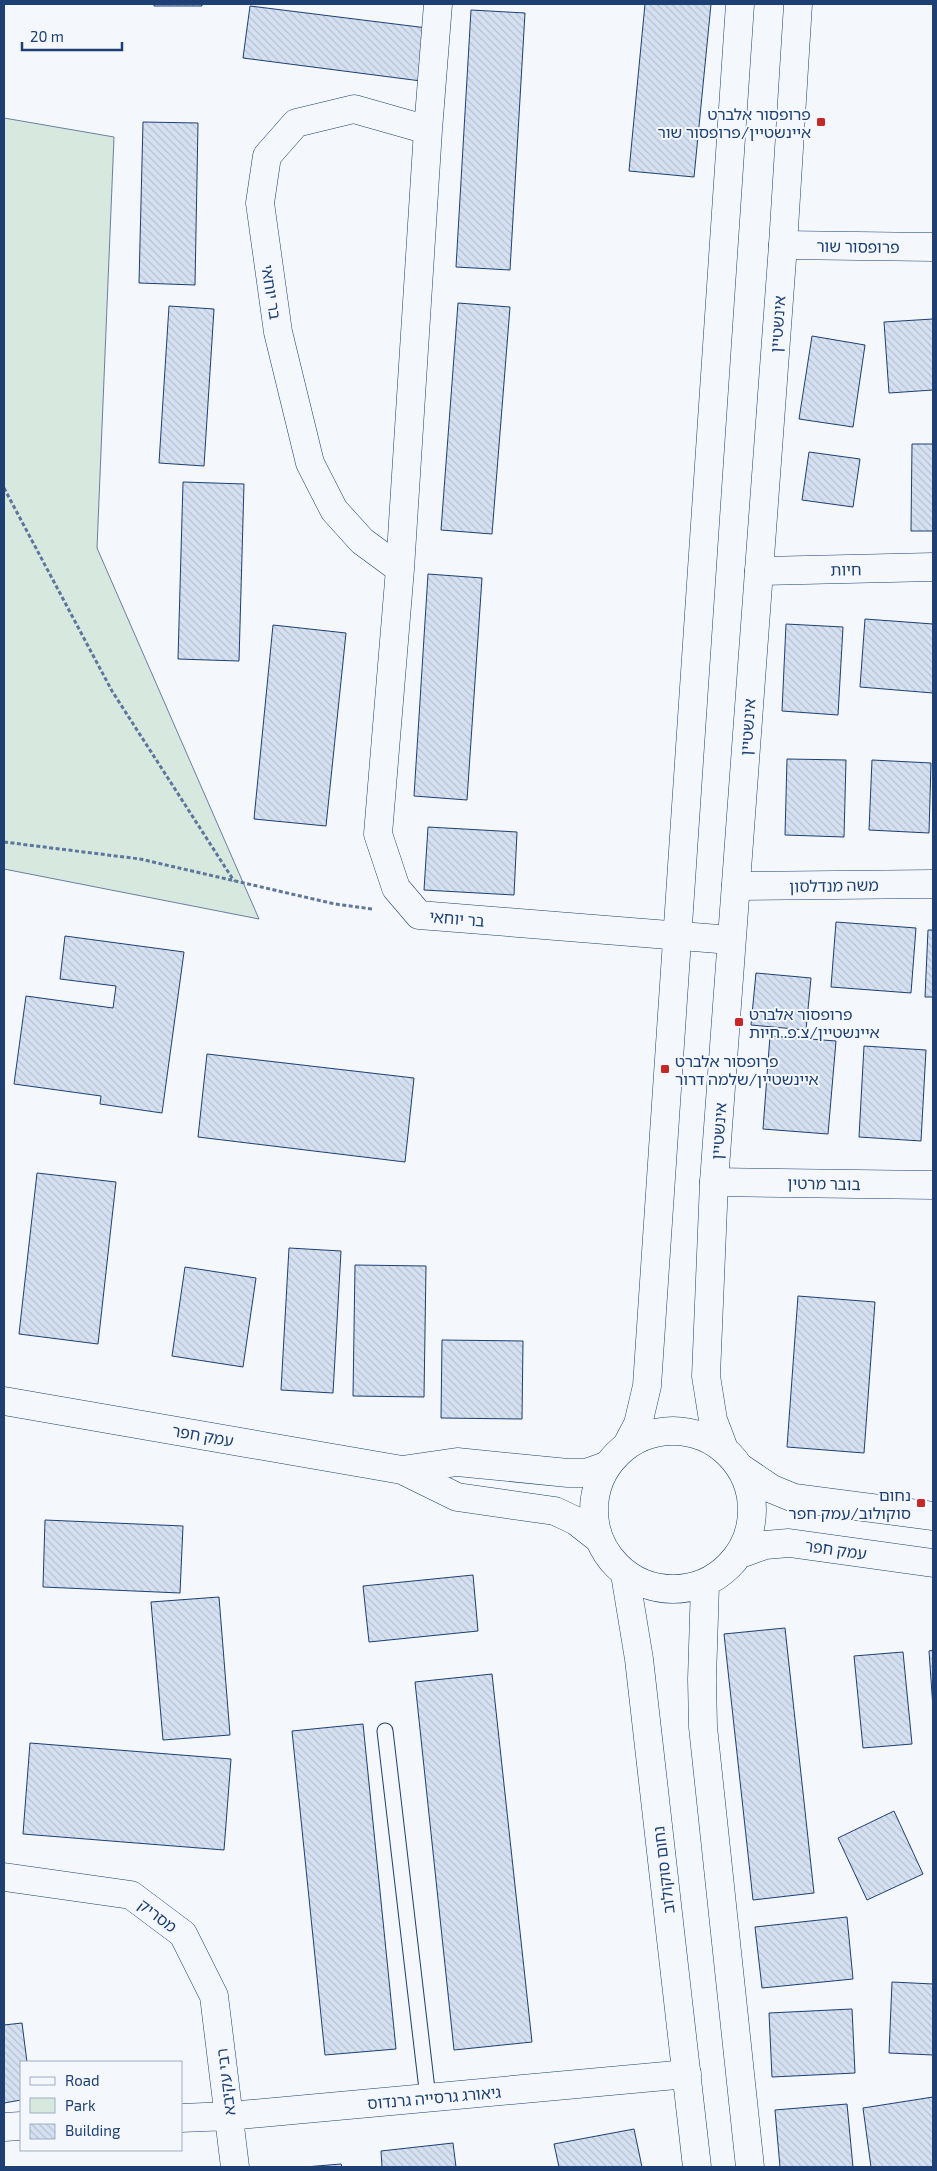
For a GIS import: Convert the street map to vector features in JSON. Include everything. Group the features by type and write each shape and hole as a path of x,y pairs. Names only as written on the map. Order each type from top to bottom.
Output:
{"main road":[{"name":"בר יוחאי","path":"438,4 428,130 400,569 378,834 396,888 419,915 732,940"},
{"path":"732,1458 750,1490 753,1512 750,1533 740,1554 724,1572 705,1584 685,1590 664,1590 643,1584 625,1574 614,1564 599,1539 594,1514 596,1489 606,1466 627,1445 638,1424 647,1386 740,4"},
{"name":"אינשטיין","path":"732,1458 713,1420 706,1376 714,1182 783,245 798,4"},
{"name":"בר יוחאי","path":"400,569 362,541 340,516 310,463 278,332 260,203 267,156 296,124 354,109 428,130"},
{"name":"פרופסור שור","path":"783,245 933,247"},
{"name":"חיות","path":"759,570 933,567"},
{"name":"משה מנדלסון","path":"736,886 933,884"},
{"name":"בובר מרטין","path":"714,1182 933,1185"},
{"name":"עמק חפר","path":"4,1401 402,1470 457,1498 555,1511 576,1521 599,1539"},
{"path":"627,1445 650,1434 677,1430 702,1436 772,1489 794,1498 933,1516"},
{"name":"עמק חפר","path":"402,1470 457,1462 568,1473 586,1473 606,1466"},
{"name":"עמק חפר","path":"740,1554 764,1545 789,1543 933,1563"},
{"name":"נחום סוקולוב","path":"625,1574 639,1660 697,2167"},
{"path":"705,1584 702,1679 704,1727 750,2167"},
{"name":"מסריק","path":"4,1877 131,1895 183,1934 214,1996"},
{"name":"רבי עקיבא","path":"214,1996 235,2167"},
{"name":"גיאורג גרסייה גרנדוס","path":"182,2118 229,2116 687,2074"},
{"path":"4,2126 20,2126"}],"lane":[{"path":"385,1731 428,2098"}],"path":[{"path":"4,488 112,691 234,881"},
{"path":"4,842 140,859 335,904 419,915"}],"green space":[{"path":"4,118 114,137 97,548 259,919 4,869"}],"building":[{"path":"154,4 202,4 202,6 154,6"},
{"path":"645,4 711,4 694,177 629,171"},
{"path":"250,6 427,28 421,81 243,58"},
{"path":"471,10 525,13 510,270 456,267"},
{"path":"143,122 198,123 195,285 139,283"},
{"path":"458,303 510,307 492,534 441,530"},
{"path":"169,306 214,309 204,466 159,463"},
{"path":"933,319 933,390 889,393 884,322"},
{"path":"812,336 865,345 853,427 799,419"},
{"path":"912,444 933,444 933,531 911,531"},
{"path":"809,452 860,459 853,507 802,500"},
{"path":"183,482 244,484 239,661 178,659"},
{"path":"428,574 482,578 467,800 414,796"},
{"path":"865,619 933,624 933,693 860,687"},
{"path":"786,624 843,627 838,715 782,711"},
{"path":"273,625 346,633 326,826 254,819"},
{"path":"787,759 846,760 844,837 785,835"},
{"path":"872,760 931,763 929,833 869,830"},
{"path":"428,827 517,832 514,895 424,890"},
{"path":"836,922 916,928 911,993 831,987"},
{"path":"928,930 933,930 933,997 925,997"},
{"path":"65,936 184,952 162,1113 100,1104 101,1096 14,1084 26,996 113,1008 116,986 60,979"},
{"path":"756,973 811,978 806,1030 751,1025"},
{"path":"770,1036 836,1041 828,1134 763,1129"},
{"path":"864,1046 926,1050 921,1141 859,1137"},
{"path":"207,1054 414,1078 405,1162 198,1137"},
{"path":"37,1173 116,1182 98,1344 19,1334"},
{"path":"289,1248 341,1251 333,1393 281,1390"},
{"path":"355,1265 426,1266 424,1397 353,1396"},
{"path":"185,1267 256,1278 243,1367 172,1356"},
{"path":"798,1296 875,1302 864,1453 787,1447"},
{"path":"442,1340 523,1341 522,1419 441,1418"},
{"path":"45,1520 183,1526 180,1593 43,1587"},
{"path":"473,1575 478,1631 369,1642 363,1586"},
{"path":"219,1597 230,1735 163,1740 151,1602"},
{"path":"785,1628 814,1893 753,1900 724,1634"},
{"path":"933,1650 933,1708 929,1651"},
{"path":"903,1652 912,1744 863,1748 854,1656"},
{"path":"492,1674 532,2042 454,2050 415,1682"},
{"path":"363,1724 396,2049 325,2055 292,1731"},
{"path":"30,1743 231,1759 224,1850 23,1834"},
{"path":"894,1811 923,1874 867,1900 838,1838"},
{"path":"847,1917 853,1979 762,1988 755,1927"},
{"path":"892,1982 933,1984 933,2055 889,2053"},
{"path":"852,2009 855,2073 772,2077 769,2013"},
{"path":"22,2023 27,2061 20,2061 20,2100 4,2103 4,2025"},
{"path":"933,2097 933,2167 871,2167 863,2108"},
{"path":"847,2104 853,2167 780,2167 775,2110"},
{"path":"634,2129 642,2167 559,2167 554,2144"},
{"path":"453,2143 456,2167 382,2167 381,2151"},
{"path":"341,2164 342,2167 305,2167"}],"place":[{"name":"פרופסור אלברט איינשטיין/פרופסור שור","path":"821,122"},
{"name":"פרופסור אלברט איינשטיין/צ.פ. חיות","path":"739,1022"},
{"name":"פרופסור אלברט איינשטיין/שלמה דרור","path":"665,1069"},
{"name":"נחום סוקולוב/עמק חפר","path":"921,1503"}]}
